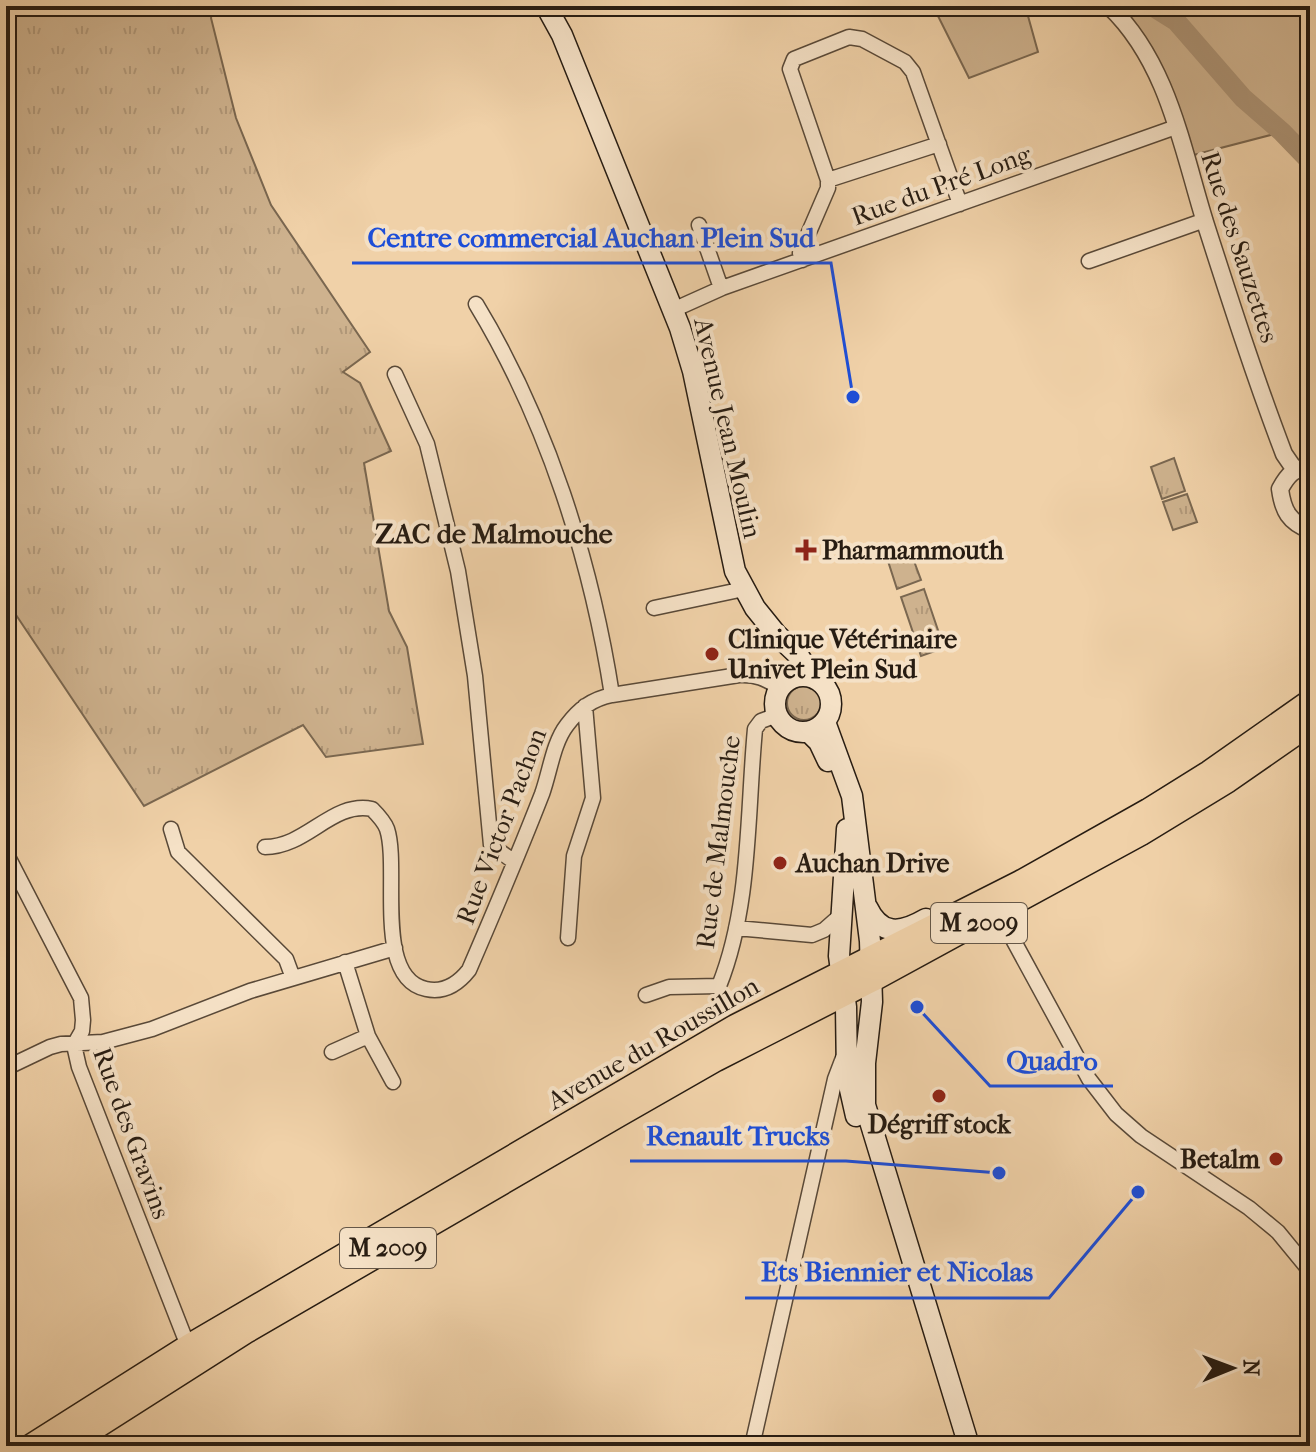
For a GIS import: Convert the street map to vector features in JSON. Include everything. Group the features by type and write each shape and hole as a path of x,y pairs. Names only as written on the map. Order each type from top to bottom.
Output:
{"main road":[{"name":"Avenue Jean Moulin","path":"546,6 562,35 673,310 693,371 735,571 776,634 787,658 784,684"},
{"name":"Avenue Jean Moulin","path":"776,634 790,645 815,679"},
{"path":"804,676 815,679 831,698 830,712 817,727 790,729 777,715 776,701 784,684 804,676"},
{"name":"Avenue du Roussillon","path":"1119,836 1310,701"},
{"name":"Avenue du Roussillon","path":"30,1446 188,1346 735,1026 998,912 1119,836 1228,781 1310,724"},
{"path":"817,727 852,796 872,969 849,1078"},
{"path":"817,727 819,742 847,807 841,915 849,1078 865,1105 964,1445"},
{"path":"863,899 873,919 881,926 899,930 923,926 1075,842 1119,836"},
{"name":"Avenue du Roussillon","path":"872,969 923,926 1077,860"},
{"name":"Avenue du Roussillon","path":"67,1446 246,1332 379,1253 704,1067 811,1010 842,982"},
{"path":"811,1010 834,1019 846,1050"}],"street":[{"name":"Rue des Sauzettes","path":"1109,6 1122,18 1145,51 1163,88 1278,438 1302,468"},
{"path":"802,260 800,253 828,188 828,180 790,69 791,63 794,59 849,37 862,39 905,62 913,72 960,204"},
{"name":"Rue du Pré Long","path":"673,310 721,288 1176,127"},
{"path":"828,180 939,144"},
{"path":"1089,261 1205,220"},
{"path":"699,225 721,288"},
{"path":"476,304 516,378 555,474 601,634 612,695"},
{"path":"395,374 427,444 458,571 475,676 491,845 513,861"},
{"path":"1302,468 1287,477 1280,489 1282,505 1295,523 1310,530"},
{"path":"654,608 744,589"},
{"name":"Rue Victor Pachon","path":"395,948 401,971 413,984 432,990 444,989 461,980 469,970 551,770 560,738 565,727 585,706 598,698 612,695 753,674 784,684"},
{"path":"568,938 574,856 593,798 585,706"},
{"name":"Rue de Malmouche","path":"646,995 669,987 719,986 736,928 755,729 761,721 777,715"},
{"path":"6,1068 50,1047 103,1042 152,1029 250,991 395,948 387,829 372,809 352,808 283,847 265,847"},
{"path":"171,829 178,852 286,959 293,978"},
{"name":"Rue des Gravins","path":"6,853 81,998 82,1031 74,1045 79,1067 188,1346"},
{"path":"998,912 1089,1079 1116,1114 1141,1136 1249,1208 1278,1232 1310,1271"},
{"path":"736,928 812,935 824,930 841,915"},
{"path":"345,962 368,1036 393,1082"},
{"path":"332,1052 368,1036"},
{"path":"752,1446 830,1105 849,1078"}],"green space":[{"path":"6,6 213,6 211,18 236,118 271,205 370,352 343,372 360,383 391,451 364,463 389,611 407,647 423,744 326,757 303,725 144,806 6,600"},
{"path":"933,6 1037,6 1028,16 1038,52 969,78"},
{"path":"1101,6 1310,6 1310,161 1282,132 1186,157 1163,88 1122,18"},
{"path":"1174,458 1185,491 1162,499 1151,467"},
{"path":"1187,494 1197,522 1173,530 1163,502"},
{"path":"911,553 921,580 897,589 888,561"},
{"path":"924,589 944,648 921,656 901,597"},
{"path":"804,686 816,691 821,703 816,715 804,720 792,715 787,703 792,691"}],"waterway":[{"path":"1152,6 1176,21 1243,98 1310,161"}],"place":[{"name":"Centre commercial Auchan Plein Sud","path":"853,397"},
{"name":"Pharmammouth","path":"806,550"},
{"name":"Clinique Vétérinaire Univet Plein Sud","path":"712,654"},
{"name":"Auchan Drive","path":"780,863"},
{"name":"Quadro","path":"917,1007"},
{"name":"Dégriff stock","path":"939,1096"},
{"name":"Betalm","path":"1276,1159"},
{"name":"Renault Trucks","path":"999,1173"},
{"name":"Ets Biennier et Nicolas","path":"1138,1192"}],"district":[{"name":"ZAC de Malmouche","path":"494,533"}]}
